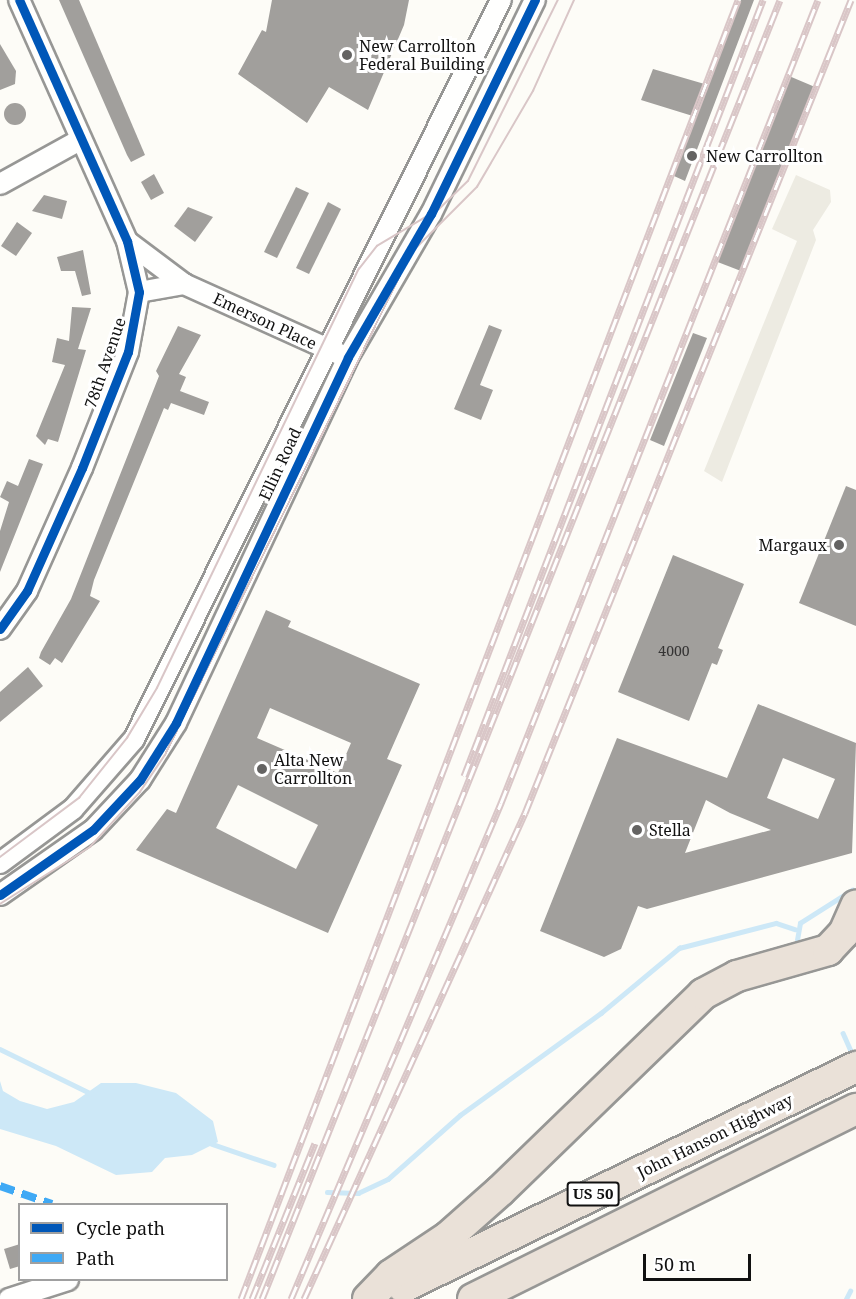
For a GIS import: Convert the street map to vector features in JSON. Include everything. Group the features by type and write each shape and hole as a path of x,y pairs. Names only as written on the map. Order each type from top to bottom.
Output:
{"highway":[{"path":"368,1299 391,1275 448,1237 500,1191 703,994 737,976 828,950 844,933 856,906"},
{"name":"John Hanson Highway","path":"379,1299 856,1067"},
{"name":"US 50","path":"473,1299 856,1109"}],"street":[{"name":"78th Avenue","path":"0,629 27,591 82,468 134,334 139,292 127,241 78,141 19,0"},
{"name":"Ellin Road","path":"0,863 73,809 134,740 272,453 329,350 501,0"},
{"name":"Ellin Road","path":"0,894 93,830 150,764 176,723 348,357 431,214 536,0"},
{"path":"0,184 78,141"},
{"name":"Emerson Place","path":"127,241 184,284 348,357"},
{"path":"139,292 184,284"},
{"path":"9,1299 65,1281"}],"shaded area":[{"path":"796,175 830,190 831,202 813,230 816,240 722,482 704,471 797,241 772,229"}],"water":[{"path":"0,1081 3,1091 20,1101 47,1109 74,1102 101,1083 136,1083 176,1093 213,1121 218,1142 192,1155 165,1158 152,1172 116,1175 56,1146 0,1129"}],"building":[{"path":"59,0 79,0 145,155 131,162 127,155"},
{"path":"272,0 409,0 404,25 368,110 329,87 307,123 238,74 262,30 266,32"},
{"path":"741,0 754,0 685,181 674,176 696,117 641,100 653,69 708,85"},
{"path":"0,44 16,71 15,84 0,90"},
{"path":"789,76 815,87 741,271 715,261"},
{"path":"15,103 23,106 26,114 23,122 15,125 7,122 4,114 7,106"},
{"path":"154,174 164,193 151,200 141,182"},
{"path":"296,187 309,193 277,258 264,252"},
{"path":"44,195 67,201 62,219 32,211"},
{"path":"328,202 341,209 309,274 296,268"},
{"path":"188,207 213,217 195,242 174,226"},
{"path":"17,222 32,233 16,256 1,246"},
{"path":"83,250 91,294 82,296 75,271 61,271 57,257"},
{"path":"72,307 91,308 78,349 86,350 58,442 48,439 45,445 36,436 65,365 52,362 57,338 69,341"},
{"path":"489,325 502,330 480,385 493,390 481,420 454,409"},
{"path":"178,326 201,335 179,374 186,377 180,391 209,402 204,415 171,403 168,410 164,408 94,580 90,596 100,601 62,663 55,658 50,665 39,658 41,652 71,599 159,376 156,371"},
{"path":"693,333 707,338 664,446 650,440"},
{"path":"29,459 43,464 0,572 0,531 9,502 0,497 7,481 18,486"},
{"name":"Margaux","path":"846,486 856,490 856,626 799,603"},
{"path":"673,555 744,584 718,648 723,650 717,665 712,663 689,721 618,692"},
{"name":"Alta New Carrollton","path":"266,610 291,621 288,627 420,684 387,759 402,765 328,933 136,850 167,809 176,813","holes":["270,708 351,743 338,773 257,738","238,785 318,825 296,869 216,828"]},
{"path":"28,667 43,686 0,722 0,692"},
{"name":"Stella","path":"758,704 856,743 852,853 647,909 638,906 621,949 604,957 540,931 617,738 727,778","holes":["783,758 835,779 818,819 767,798","706,800 730,813 771,830 685,853"]},
{"path":"18,1245 18,1267 10,1269 4,1249"}],"waterway":[{"path":"797,940 800,923 852,890"},
{"path":"327,1192 358,1193 388,1179 460,1115 601,1013 679,948 776,923 795,929"},
{"path":"843,1033 854,1058"},
{"path":"0,1049 92,1094"},
{"path":"212,1144 274,1165"},
{"path":"846,1299 850,1291"}],"tram line":[{"path":"0,857 79,798 127,738 157,688 359,269 377,246 439,209 468,181 558,0"},
{"path":"0,904 90,847 140,792 165,755 411,253 477,187 533,91 574,0"}],"railway":[{"path":"241,1299 738,0"},
{"path":"464,776 763,0"},
{"path":"262,1299 780,0"},
{"path":"291,1299 501,803 818,0"},
{"path":"304,1299 525,813 851,0"},
{"path":"252,1299 315,1143"}],"marked path":[{"path":"0,1186 49,1203"}],"cycle path":[{"path":"0,629 27,591 82,468 128,352 139,292 127,241 19,0"},
{"path":"0,895 93,830 140,780 176,723 348,357 431,214 535,0"}],"place":[{"name":"New Carrollton Federal Building","path":"347,55"},
{"name":"New Carrollton","path":"692,156"},
{"name":"Margaux","path":"839,545"},
{"name":"Alta New Carrollton","path":"262,769"},
{"name":"Stella","path":"637,830"}]}
